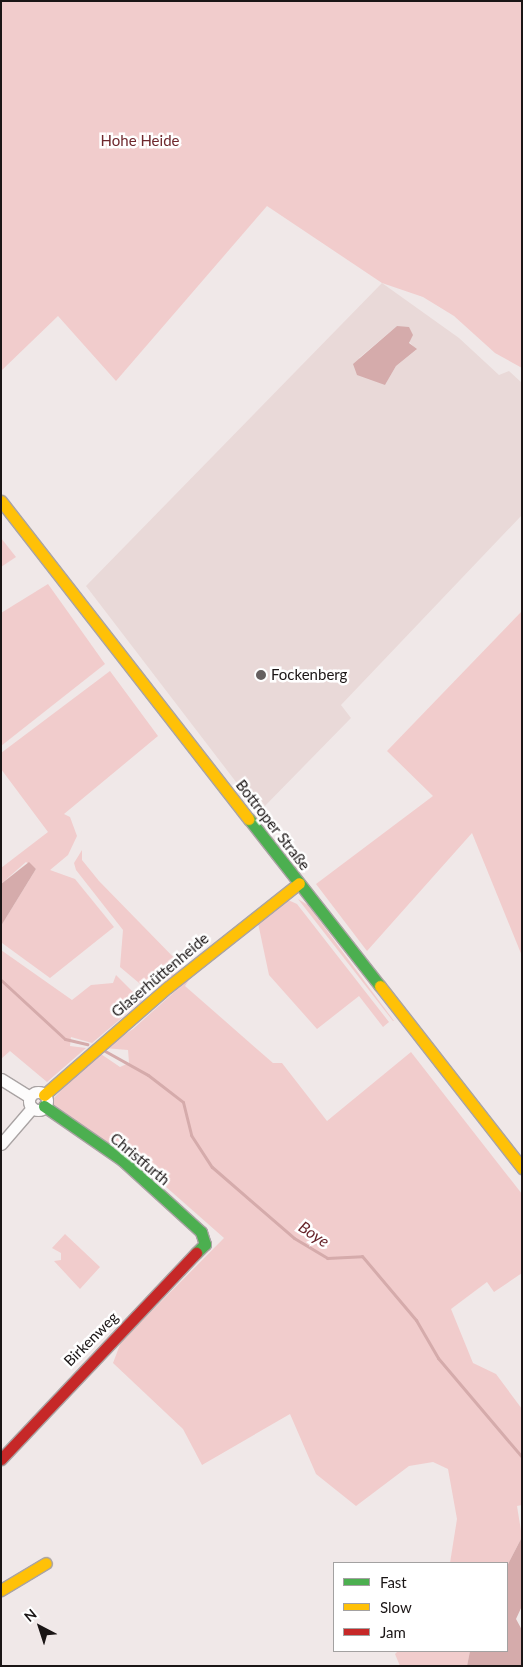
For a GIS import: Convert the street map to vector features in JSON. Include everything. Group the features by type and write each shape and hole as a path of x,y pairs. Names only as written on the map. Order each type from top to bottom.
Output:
{"street":[{"name":"Bottroper Straße","path":"1,501 522,1168"},
{"name":"Glaserhüttenheide","path":"44,1101 168,987 299,884"},
{"path":"1,1079 31,1102 44,1101"},
{"name":"Christfurth","path":"44,1101 122,1160 201,1232 205,1244"},
{"path":"1,1144 31,1102"},
{"name":"Birkenweg","path":"1,1459 205,1244"},
{"path":"1,1590 46,1563"}],"shaded area":[{"path":"382,283 459,338 499,375 509,371 522,383 522,515 341,705 351,718 259,812 86,586","holes":["397,326 416,350 396,366 385,385 359,358"]},
{"path":"397,326 409,327 413,335 409,343 417,349 396,366 385,385 357,375 353,364"},
{"path":"29,862 36,869 1,926 1,884"},
{"path":"522,1537 522,1606 516,1619 522,1630 522,1666 467,1666 470,1652 508,1652 508,1564"}],"green space":[{"name":"Hohe Heide","path":"1,1 522,1 522,368 495,353 454,316 423,297 382,283 267,206 116,381 58,316 1,371"},
{"path":"1,538 16,557 1,567"},
{"path":"48,584 105,664 1,746 1,613"},
{"path":"522,611 522,956 472,833 367,951 316,884 433,796 387,751"},
{"path":"110,671 158,736 64,814 70,817 77,836 68,855 50,870 75,879 114,927 50,978 2,943 1,950 1,926 36,869 26,862 1,884 1,868 48,832 1,769 1,753"},
{"path":"82,850 82,860 99,881 183,967 151,993 120,967 123,930 76,870 74,863"},
{"path":"298,899 308,905 394,1021 393,1021"},
{"path":"288,900 297,904 389,1022 383,1027 359,996 317,1029 269,975 258,923"},
{"path":"1,950 72,1000 91,985 113,983 116,975 142,1001 92,1043 71,1037 70,1046 86,1048 47,1082 10,1051 1,1059"},
{"path":"191,977 185,986 273,1063 282,1063 327,1121 411,1052 522,1194 522,1273 494,1292 487,1282 451,1309 473,1363 496,1374 522,1409 522,1505 517,1506 522,1537 508,1564 508,1562 450,1562 457,1519 448,1469 433,1462 409,1466 356,1506 316,1474 290,1414 202,1465 183,1429 113,1363 121,1342 224,1238 140,1164 52,1105 52,1100 98,1052 120,1067 129,1063 128,1050 104,1048 133,1029"},
{"path":"65,1234 100,1267 80,1289 54,1261 61,1260 61,1253 52,1248"},
{"path":"397,1652 470,1652 467,1666 400,1666 395,1654"}],"waterway":[{"name":"Boye","path":"1,980 65,1039 87,1044"},
{"name":"Boye","path":"105,1051 148,1075 183,1102 191,1135 212,1167 294,1238 327,1258 362,1256 416,1320 438,1358 522,1457"}],"traffic: fast":[{"path":"249,819 380,986"},
{"path":"44,1106 122,1160 201,1232 205,1244 196,1253"}],"traffic: slow":[{"path":"1,501 249,819"},
{"path":"44,1095 168,987 299,883"},
{"path":"380,986 522,1168"},
{"path":"1,1590 46,1563"}],"traffic: jam":[{"path":"1,1459 196,1253"}],"place":[{"name":"Fockenberg","path":"261,675"}]}
